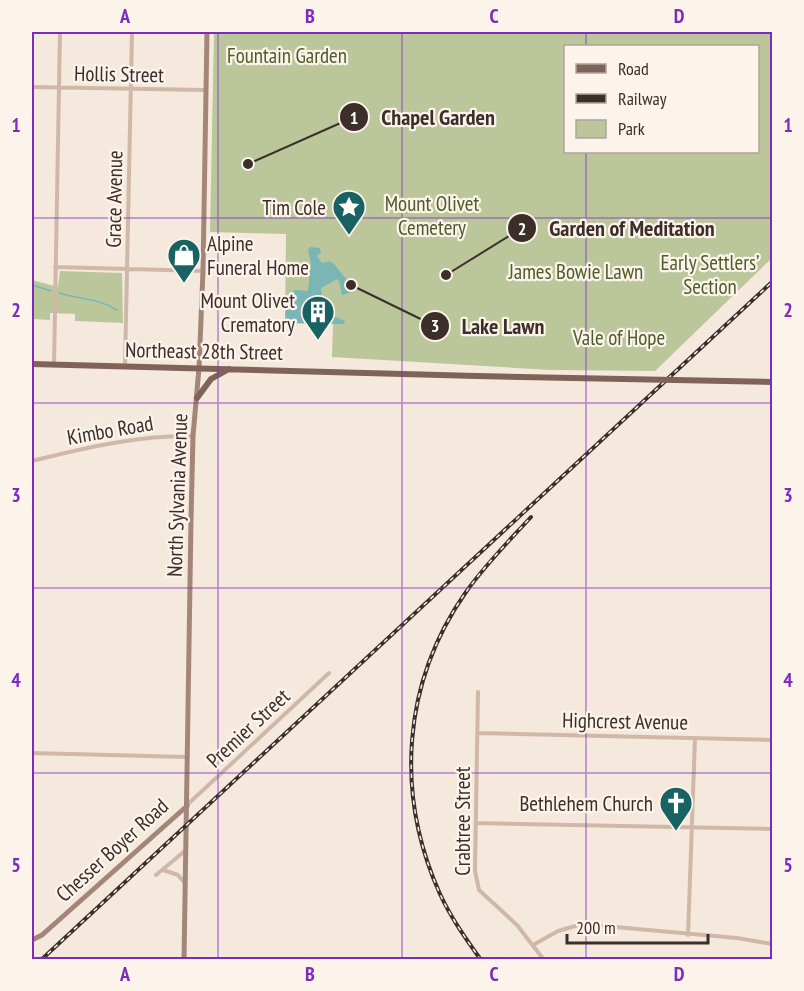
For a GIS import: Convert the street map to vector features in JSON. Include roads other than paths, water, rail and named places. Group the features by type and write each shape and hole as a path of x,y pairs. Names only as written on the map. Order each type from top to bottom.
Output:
{"main road":[{"name":"North Sylvania Avenue","path":"184,960 194,436 200,368 207,32"},
{"name":"Northeast 28th Street","path":"32,364 772,382"},
{"path":"196,398 211,380 231,368"},
{"name":"Chesser Boyer Road","path":"32,940 42,935 187,806"}],"street":[{"path":"54,365 60,32"},
{"name":"Grace Avenue","path":"125,366 132,32"},
{"name":"Hollis Street","path":"32,87 205,90"},
{"path":"55,267 203,271"},
{"name":"Kimbo Road","path":"32,461 121,442 164,436 194,436"},
{"name":"Premier Street","path":"187,806 329,673"},
{"name":"Crabtree Street","path":"478,692 475,871 479,890 517,925 544,960"},
{"name":"Highcrest Avenue","path":"477,733 772,740"},
{"path":"688,934 695,738"},
{"name":"Premier Street","path":"32,753 187,757"},
{"path":"476,823 772,829"},
{"path":"156,875 186,849"},
{"path":"163,870 178,874 186,885"},
{"path":"533,945 558,931 582,924 737,938 772,944"}],"water":[{"path":"310,247 320,248 321,252 317,256 322,263 330,261 334,264 356,291 342,295 337,279 321,288 320,302 311,304 314,312 323,312 345,321 344,324 285,323 286,296 295,290 308,291 311,263 308,250"}],"waterway":[{"path":"32,285 51,291"},
{"path":"59,293 95,301 117,310"}],"railway":[{"path":"41,960 772,282"},
{"path":"481,960 444,903 426,856 416,817 412,778 412,740 418,701 429,664 445,627 473,582 531,517"}],"place":[{"name":"Chapel Garden","path":"248,164"},
{"name":"Tim Cole","path":"349,236"},
{"name":"Garden of Meditation","path":"446,275"},
{"name":"Alpine Funeral Home","path":"184,284"},
{"name":"Lake Lawn","path":"351,285"},
{"name":"Mount Olivet Crematory","path":"318,341"},
{"name":"Bethlehem Church","path":"676,832"}],"park label":[{"name":"Fountain Garden","path":"287,55"},
{"name":"Mount Olivet Cemetery","path":"432,215"},
{"name":"James Bowie Lawn","path":"576,271"},
{"name":"Early Settlers’ Section","path":"710,274"},
{"name":"Vale of Hope","path":"619,337"}]}
